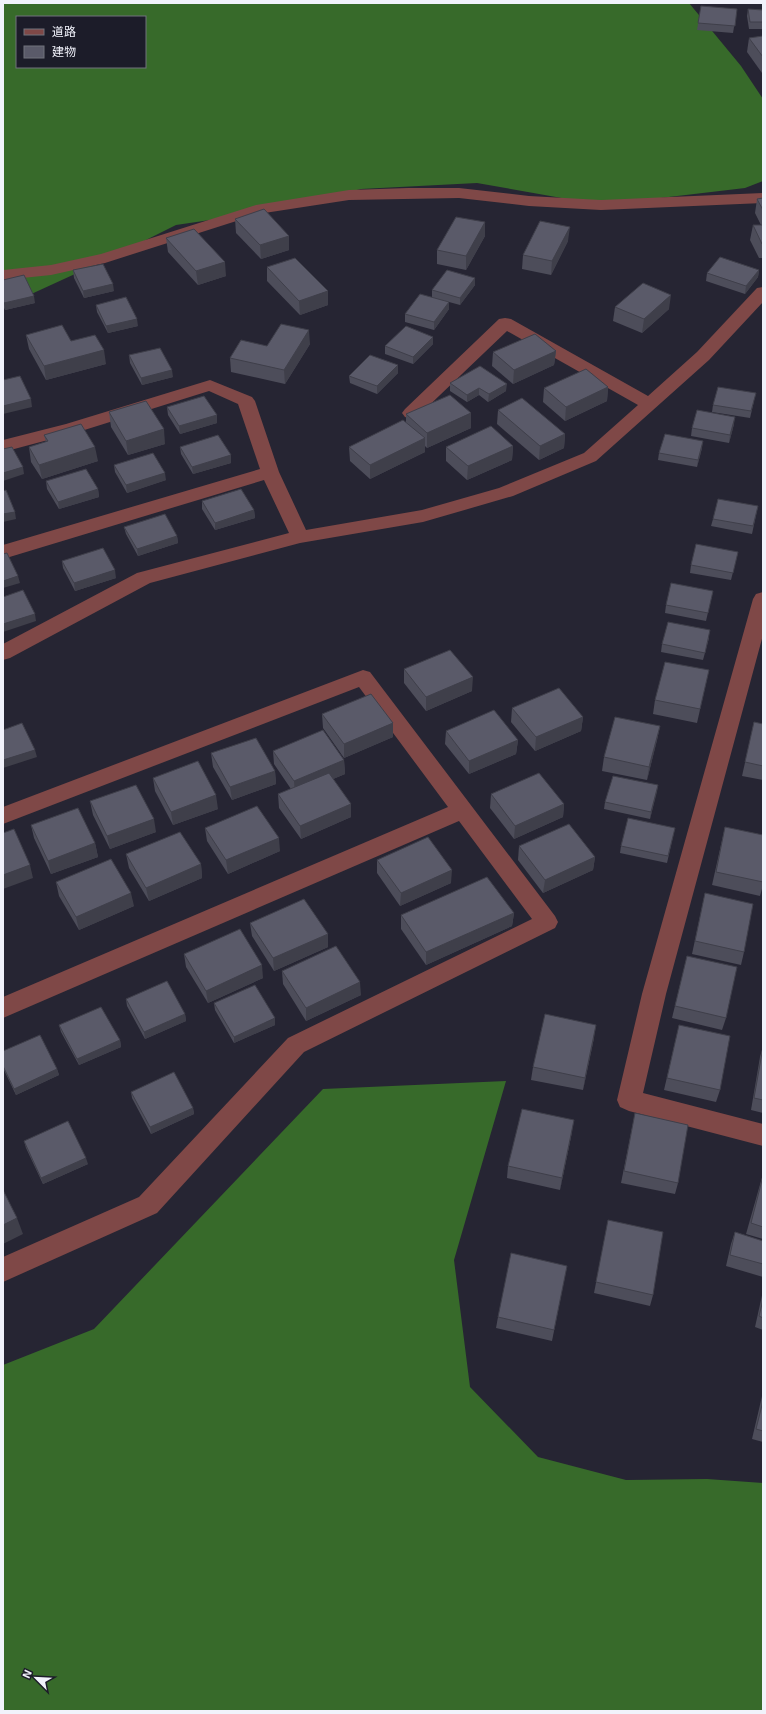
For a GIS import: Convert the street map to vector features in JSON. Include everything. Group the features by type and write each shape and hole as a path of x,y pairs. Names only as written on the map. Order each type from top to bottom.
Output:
{"street":[{"path":"3,275 51,270 105,258 256,210 349,195 459,193 529,201 601,205 763,198"},
{"path":"3,653 144,578 300,537 423,516 506,492 590,457 703,356 763,292"},
{"path":"411,413 505,323 649,404"},
{"path":"3,446 72,428 210,385 246,401 270,472 300,537"},
{"path":"3,552 270,472"},
{"path":"762,609 654,994 629,1100 763,1135"},
{"path":"3,816 363,677 547,922 296,1045 148,1205 3,1270"},
{"path":"3,1008 462,810"}],"green space":[{"path":"3,3 689,3 741,66 763,99 763,181 745,188 601,205 477,183 361,189 257,213 176,225 112,257 3,307"},
{"path":"506,1081 454,1260 470,1387 538,1457 626,1480 707,1479 763,1483 763,1711 3,1711 3,1365 94,1329 323,1089"}],"building":[{"path":"701,6 737,9 735,26 698,23"},
{"path":"748,9 763,10 763,22 750,22"},
{"path":"763,36 763,57 749,38"},
{"path":"763,198 763,210 757,199"},
{"path":"264,209 289,236 260,245 235,219"},
{"path":"456,217 485,222 466,256 437,250"},
{"path":"540,221 570,227 552,261 523,255"},
{"path":"753,225 763,225 763,244 762,244"},
{"path":"194,229 225,262 196,271 166,238"},
{"path":"720,257 759,270 746,286 707,273"},
{"path":"295,258 328,291 299,301 267,267"},
{"path":"103,264 113,284 83,291 73,270"},
{"path":"447,270 475,278 460,298 432,290"},
{"path":"24,275 34,296 4,303 3,280"},
{"path":"643,283 671,295 644,319 615,307"},
{"path":"420,294 449,302 434,322 405,314"},
{"path":"126,297 137,319 106,326 96,305"},
{"path":"281,324 309,330 284,370 230,358 241,340 267,346"},
{"path":"62,325 71,341 95,335 104,350 44,366 26,335"},
{"path":"406,326 433,337 413,357 385,346"},
{"path":"535,334 556,351 514,370 493,352"},
{"path":"160,348 172,370 141,378 129,355"},
{"path":"370,355 398,365 377,386 349,376"},
{"path":"480,366 507,384 489,394 479,388 467,395 450,383"},
{"path":"586,369 608,387 566,407 544,388"},
{"path":"20,376 31,399 3,406 3,380"},
{"path":"718,387 756,393 751,411 713,405"},
{"path":"450,395 471,413 427,433 406,414"},
{"path":"204,396 217,415 179,426 167,407"},
{"path":"522,398 565,434 540,446 498,410"},
{"path":"146,401 164,429 126,441 109,412"},
{"path":"697,410 735,417 730,435 692,428"},
{"path":"403,420 425,438 370,465 349,447"},
{"path":"81,424 95,447 39,465 29,447 48,441 44,435"},
{"path":"491,426 513,446 468,466 446,447"},
{"path":"665,434 703,441 698,460 659,453"},
{"path":"218,435 231,455 192,467 180,447"},
{"path":"12,447 23,467 3,473 3,449"},
{"path":"153,453 165,473 126,485 114,465"},
{"path":"86,469 98,489 58,502 46,481"},
{"path":"241,489 254,510 215,523 202,501"},
{"path":"6,490 15,512 3,514 3,491"},
{"path":"718,499 758,506 753,526 713,519"},
{"path":"165,514 177,536 137,549 124,527"},
{"path":"696,544 738,552 733,573 691,565"},
{"path":"103,548 115,570 74,583 62,561"},
{"path":"7,553 18,576 3,581 3,554"},
{"path":"671,583 713,591 708,613 666,605"},
{"path":"23,590 35,614 3,624 3,597"},
{"path":"668,622 710,630 705,653 662,644"},
{"path":"450,650 473,677 426,697 404,669"},
{"path":"665,662 709,670 700,709 655,700"},
{"path":"559,688 583,717 536,737 512,708"},
{"path":"371,694 393,723 344,744 322,714"},
{"path":"494,710 518,740 469,761 446,731"},
{"path":"615,717 660,726 649,767 604,757"},
{"path":"754,722 763,724 763,766 745,762"},
{"path":"22,723 35,750 3,760 3,730"},
{"path":"323,730 344,760 294,781 273,751"},
{"path":"256,738 275,771 230,787 211,753"},
{"path":"198,761 216,795 171,812 153,778"},
{"path":"329,773 351,804 300,826 278,794"},
{"path":"539,773 564,804 515,826 491,794"},
{"path":"613,776 658,785 651,812 605,802"},
{"path":"136,785 154,819 107,836 90,801"},
{"path":"257,806 279,838 226,860 205,828"},
{"path":"78,808 95,843 48,861 31,825"},
{"path":"628,818 675,828 668,856 621,846"},
{"path":"569,824 595,857 545,880 519,846"},
{"path":"725,827 763,835 763,882 716,872"},
{"path":"14,829 30,865 3,875 3,833"},
{"path":"180,832 201,864 146,888 126,854"},
{"path":"428,837 452,870 401,893 377,860"},
{"path":"111,859 131,893 76,917 56,882"},
{"path":"487,877 514,913 426,952 401,915"},
{"path":"705,893 753,904 744,952 695,941"},
{"path":"304,899 328,934 273,958 250,923"},
{"path":"240,929 262,965 206,991 184,954"},
{"path":"336,946 360,982 306,1008 282,971"},
{"path":"687,956 737,967 726,1018 675,1006"},
{"path":"167,981 185,1014 144,1032 126,999"},
{"path":"255,985 275,1018 234,1037 214,1003"},
{"path":"101,1007 120,1040 77,1059 59,1025"},
{"path":"545,1014 596,1025 585,1078 533,1067"},
{"path":"679,1025 730,1036 720,1090 667,1078"},
{"path":"40,1035 57,1069 14,1089 3,1066 3,1051"},
{"path":"763,1047 763,1100 754,1098"},
{"path":"174,1072 193,1108 150,1127 131,1092"},
{"path":"522,1109 574,1120 562,1178 508,1166"},
{"path":"635,1113 688,1125 678,1183 624,1171"},
{"path":"68,1121 86,1158 41,1178 24,1141"},
{"path":"763,1176 763,1227 751,1223"},
{"path":"3,1190 17,1218 3,1225"},
{"path":"608,1220 663,1232 653,1295 596,1282"},
{"path":"735,1232 763,1241 763,1264 730,1255"},
{"path":"511,1253 567,1266 554,1330 498,1317"},
{"path":"763,1300 763,1318 759,1316"},
{"path":"763,1401 763,1431 756,1429"}]}
